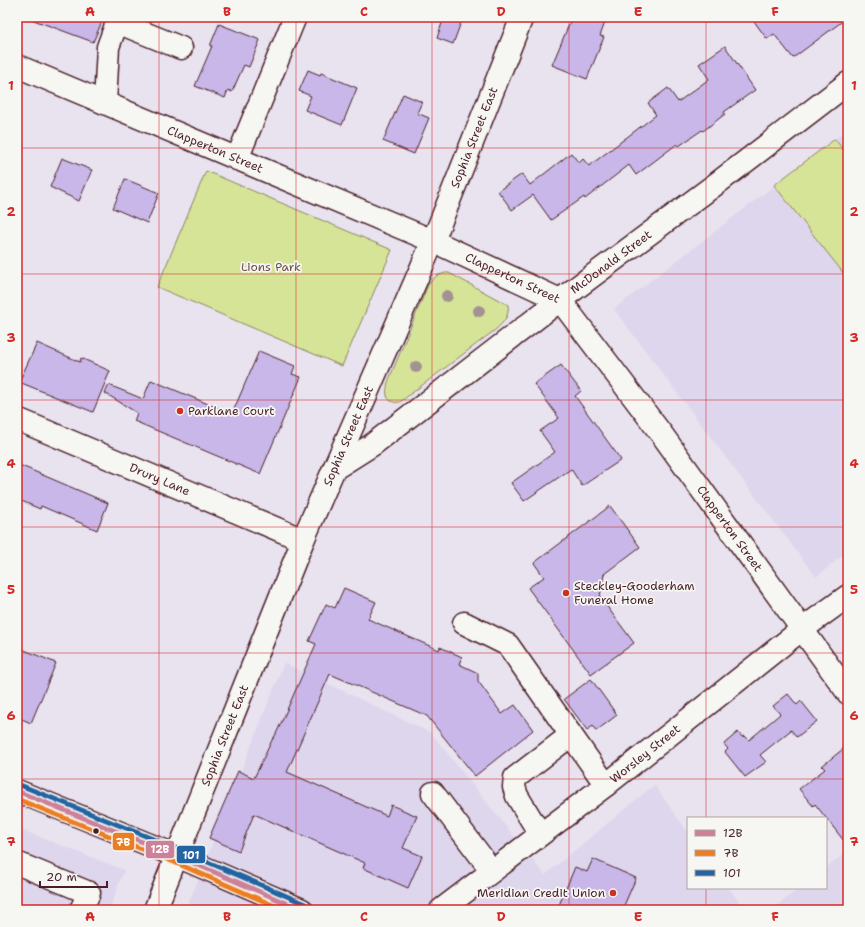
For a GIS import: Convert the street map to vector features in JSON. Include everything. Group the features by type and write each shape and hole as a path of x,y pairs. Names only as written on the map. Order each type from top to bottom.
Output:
{"street":[{"path":"237,159 295,17"},
{"name":"Sophia Street East","path":"155,910 302,540 433,241 522,17"},
{"path":"105,103 108,47 118,19 181,48"},
{"name":"Clapperton Street","path":"17,66 433,241 560,300 662,436 848,693"},
{"name":"McDonald Street","path":"334,469 372,445 560,300 720,181 848,83"},
{"name":"Drury Lane","path":"17,419 302,540"},
{"name":"Worsley Street","path":"440,910 606,785 801,630 848,596"},
{"path":"464,623 508,645 606,785"},
{"path":"540,834 517,796 514,787 515,778 571,735"},
{"path":"17,791 177,856 302,910"},
{"path":"433,793 492,871"},
{"path":"18,865 89,893 81,910"}],"shaded area":[{"path":"848,129 848,551 816,577 614,309"},
{"path":"284,663 431,733 545,875 654,785 687,831 687,889 730,889 745,910 186,910"},
{"path":"17,828 124,870 109,910 17,910"},
{"path":"848,851 848,910 771,910 799,889 827,889 827,867"}],"green space":[{"path":"835,139 848,156 848,279 774,185"},
{"name":"Lions Park","path":"206,171 392,250 342,366 157,287"},
{"path":"449,273 508,305 507,316 495,330 400,402 390,401 387,394 389,381 428,285 436,276"}],"building":[{"path":"31,17 104,17 93,42 31,19"},
{"path":"444,17 463,17 453,44 437,38"},
{"path":"572,17 607,17 600,36 604,37 587,79 552,65"},
{"path":"751,17 848,17 793,58 774,34 767,39"},
{"path":"219,24 260,40 249,67 244,65 232,92 228,90 225,98 195,86 212,46 210,46"},
{"path":"725,46 755,90 724,112 725,114 703,131 702,130 679,146 677,144 636,175 629,165 585,199 584,197 551,220 533,195 512,210 498,191 522,174 530,185 571,153 579,163 583,159 589,166 656,115 648,103 668,88 678,102 709,79 699,64"},
{"path":"308,70 320,75 321,73 357,88 342,125 305,110 311,96 299,91"},
{"path":"403,94 422,102 417,113 429,118 414,154 383,141"},
{"path":"62,158 92,170 79,201 50,187"},
{"path":"125,179 159,193 147,223 113,208"},
{"path":"37,343 80,362 81,358 110,371 93,412 19,382"},
{"name":"Parklane Court","path":"259,351 295,366 292,374 301,377 260,474 134,421 137,413 105,393 109,385 143,399 151,380 232,414"},
{"path":"561,365 581,391 575,396 621,460 582,486 571,469 524,501 511,483 555,452 540,431 559,418 534,384"},
{"path":"17,464 108,503 97,530 41,506 40,509 17,499"},
{"name":"Steckley-Gooderham Funeral Home","path":"610,506 640,547 604,574 600,597 634,643 591,674 528,588 544,577 534,563"},
{"path":"344,588 376,602 368,619 439,650 440,647 462,657 459,664 478,673 478,681 502,714 515,705 533,730 475,776 427,716 330,674 287,772 387,816 391,805 417,816 403,848 422,856 408,888 363,868 365,863 254,814 239,851 209,838 238,771 254,778 282,721 316,644 309,641 326,604 335,608"},
{"path":"17,647 56,663 31,723 17,717"},
{"path":"591,679 617,715 596,731 593,726 587,730 564,699"},
{"path":"788,694 797,705 801,701 817,721 797,737 791,730 760,755 766,762 745,777 725,752 728,749 724,744 738,732 742,737 745,736 749,740 780,714 773,706"},
{"path":"848,745 848,846 827,819 827,817 825,817 815,804 813,806 799,789 825,769 822,766"},
{"path":"593,859 636,878 622,910 557,910 575,867 587,872"}],"transit line":[{"name":"101","path":"20,785 180,850 305,904"},
{"name":"12B","path":"17,791 177,856 302,910"},
{"name":"7B","path":"17,799 174,862 284,910"}],"place":[{"name":"Parklane Court","path":"180,411"},
{"name":"Steckley-Gooderham Funeral Home","path":"566,593"},
{"name":"Meridian Credit Union","path":"613,893"}]}
